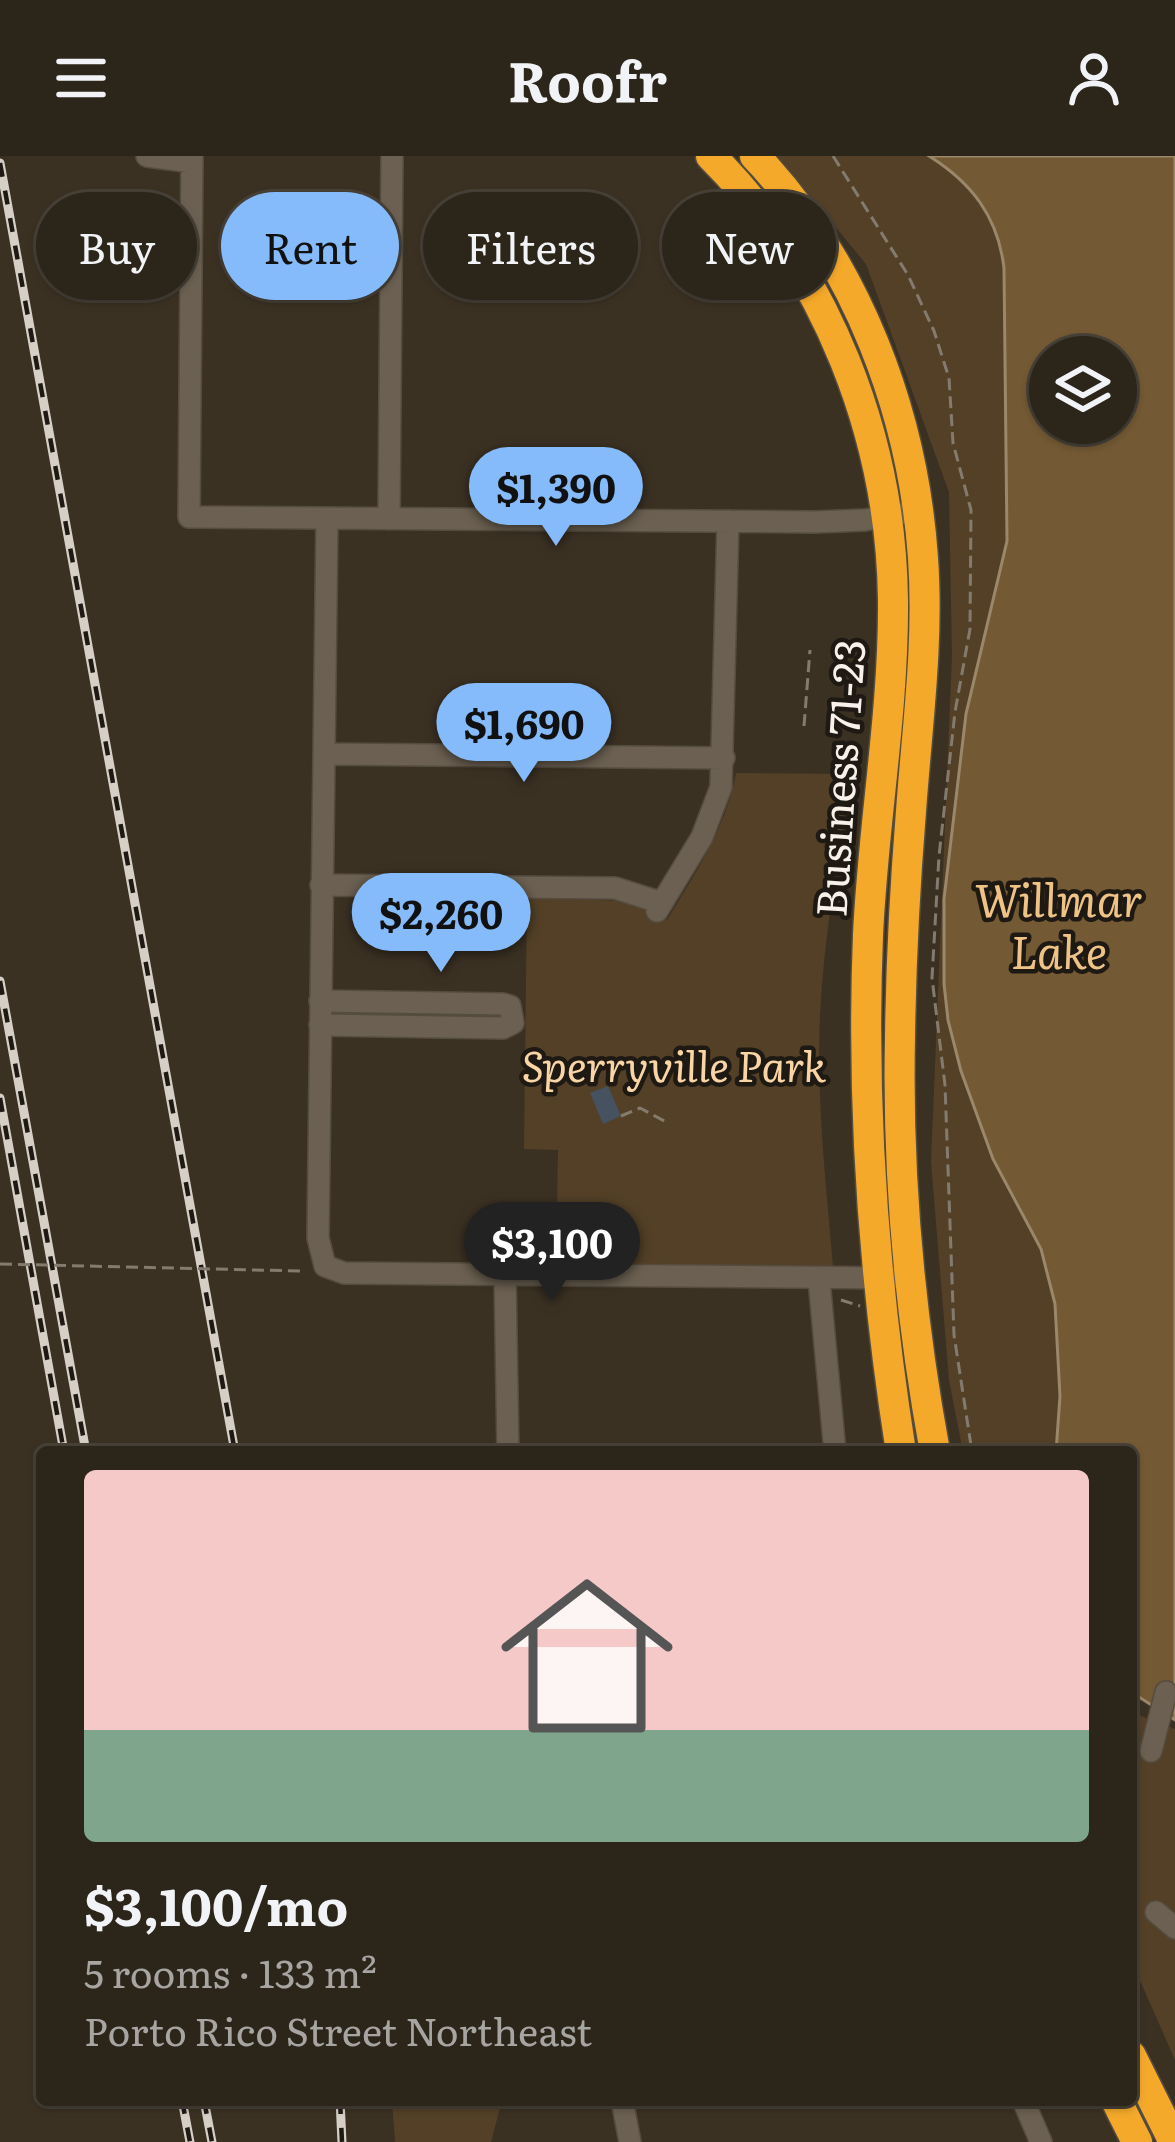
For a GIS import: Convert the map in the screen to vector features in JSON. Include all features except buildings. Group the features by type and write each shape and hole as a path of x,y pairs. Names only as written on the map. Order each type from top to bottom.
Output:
{"highway":[{"name":"Business 71-23","path":"711,156 769,223 808,284 840,346 878,466 892,631 868,935 867,1045 877,1279 901,1446"},
{"name":"Business 71-23","path":"755,156 833,260 867,326 909,454 919,511 924,666 910,811 899,1043 910,1278 934,1446"},
{"path":"1137,2068 1173,2141"},
{"path":"1119,2106 1137,2142"}],"street":[{"path":"147,156 192,159 189,517 840,521 919,511"},
{"path":"388,519 392,156"},
{"path":"327,518 320,1013 310,1265 344,1273 910,1278"},
{"path":"321,885 615,888 660,907 712,815 724,758 728,521"},
{"path":"324,754 724,758"},
{"path":"503,1004 510,1006 515,1017 503,1028 320,1013 503,1004"},
{"path":"505,1275 508,1446"},
{"path":"819,1280 834,1446"},
{"path":"1151,1751 1166,1692"},
{"path":"1156,1912 1175,1928"},
{"path":"623,2106 630,2142"},
{"path":"1026,2106 1041,2142"}],"path":[{"path":"804,726 810,650"},
{"path":"621,1116 640,1108 668,1123"},
{"path":"0,1264 310,1265"},
{"path":"951,1300 971,1446"}],"green space":[{"path":"777,156 954,156 1003,203 1076,1318 1098,1446 962,1446 949,1380 931,1162 952,656 949,492 866,264 836,228 836,192 807,192"},
{"name":"Sperryville Park","path":"736,773 851,774 828,924 820,1015 821,1109 833,1266 556,1265 558,1150 524,1149 527,898 629,901 667,920 717,831"},
{"path":"1137,1714 1175,1729 1175,2060 1137,1974"},
{"path":"392,2106 500,2106 491,2142 395,2142"}],"water":[{"name":"Willmar Lake","path":"929,156 1175,156 1175,1720 1137,1696 1137,1446 1056,1446 1060,1396 1055,1304 1041,1249 993,1159 948,1020 944,899 966,714 1007,541 1004,268 996,233 980,203"}],"railway":[{"path":"0,163 234,1446"},
{"path":"0,981 85,1446"},
{"path":"0,1098 63,1446"},
{"path":"183,2106 190,2142"},
{"path":"205,2106 212,2142"},
{"path":"340,2106 342,2142"}]}
